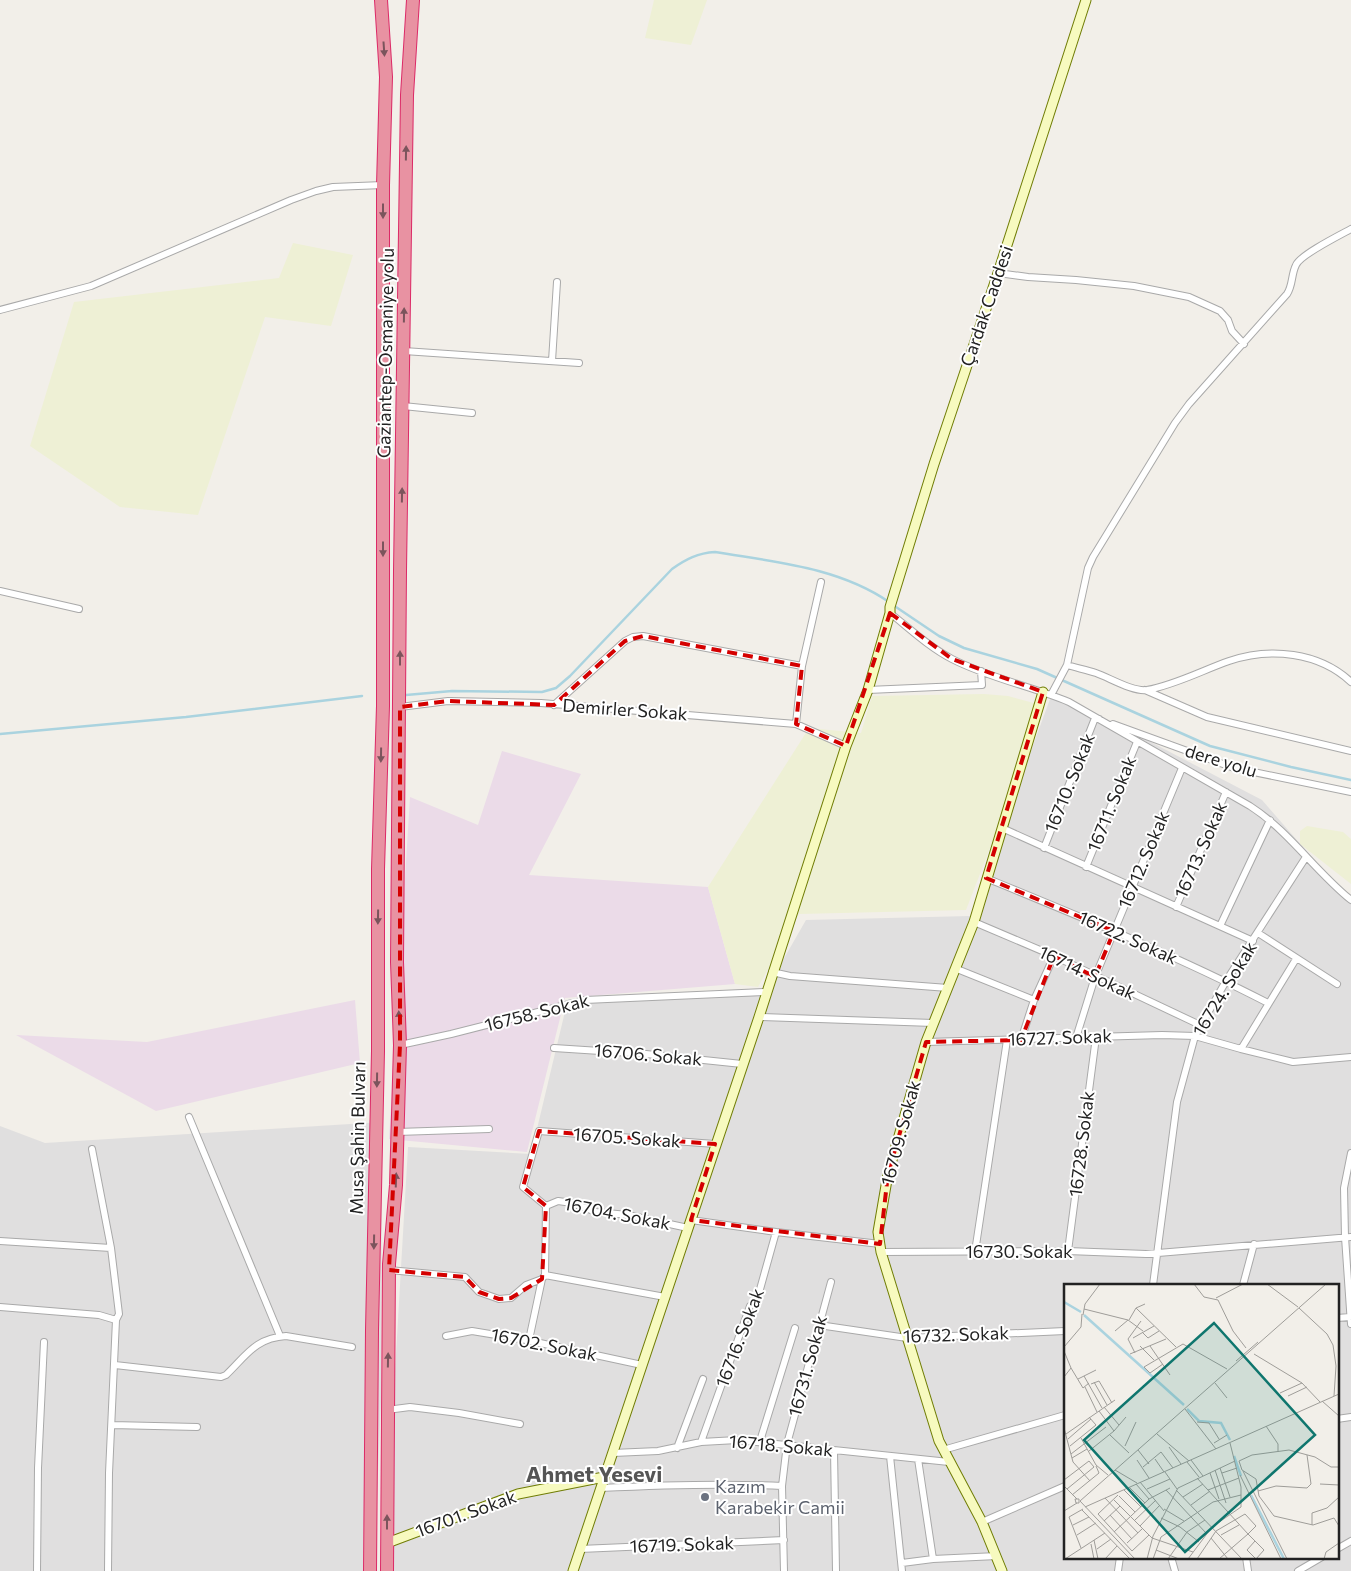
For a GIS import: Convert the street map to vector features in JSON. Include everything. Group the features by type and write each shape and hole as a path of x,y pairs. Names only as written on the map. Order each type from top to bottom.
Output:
{"highway":[{"name":"Gaziantep-Osmaniye yolu","path":"381,0 386,77 383,185 382,706"},
{"name":"Gaziantep-Osmaniye yolu","path":"400,707 407,95 413,0"},
{"name":"Musa Şahin Bulvarı","path":"370,1571 372,1320 378,1051 378,868 382,706"},
{"name":"Musa Şahin Bulvarı","path":"386,1571 389,1270 396,1185 400,1045 397,962 400,707"}],"main road":[{"name":"Çardak Caddesi","path":"573,1571 759,1016 846,746 868,690 934,464 1086,0"},
{"name":"16709. Sokak","path":"1002,1571 982,1522 949,1462 934,1428 880,1248 879,1225 888,1174 926,1042 974,922 1002,828 1047,694"},
{"name":"16701. Sokak","path":"387,1543 518,1494 604,1477"}],"street":[{"path":"0,310 91,286 273,207 316,191 333,187 383,185"},
{"path":"1047,694 1056,684 1065,668 1088,568 1093,557 1175,423 1189,404 1287,294 1292,287 1293,273 1299,260 1351,229"},
{"path":"998,273 1134,286 1188,297 1220,311 1228,320 1232,331 1244,344"},
{"path":"552,361 557,282"},
{"path":"404,351 579,363"},
{"path":"403,406 472,413"},
{"path":"796,724 802,666 821,582"},
{"path":"0,591 79,609"},
{"path":"890,610 933,647 952,659 981,672 1069,702 1250,806 1270,820 1328,881 1351,900"},
{"path":"554,705 614,650 633,637 644,636 802,666"},
{"path":"1145,690 1176,682 1232,660 1254,655 1277,654 1294,654 1324,663 1351,682"},
{"path":"1065,668 1095,673 1127,686 1145,690 1207,717 1351,751"},
{"path":"868,690 982,685 981,672"},
{"name":"Demirler Sokak","path":"400,707 457,700 554,705 796,724 846,746"},
{"name":"dere yolu","path":"1096,718 1234,768 1351,792"},
{"name":"16710. Sokak","path":"1044,848 1096,718"},
{"name":"16711. Sokak","path":"1086,867 1137,742"},
{"name":"16712. Sokak","path":"1076,1038 1095,977 1182,768"},
{"name":"16713. Sokak","path":"1176,907 1226,792"},
{"path":"1220,926 1270,820"},
{"path":"1002,828 1253,941"},
{"name":"16724. Sokak","path":"1153,1284 1176,1102 1194,1036 1226,981 1306,857"},
{"name":"16722. Sokak","path":"986,878 1114,931 1226,981 1268,1003"},
{"name":"16714. Sokak","path":"974,922 1054,956 1200,1025"},
{"path":"1258,933 1337,984"},
{"path":"1021,1040 1034,1000 1054,956"},
{"path":"1241,1049 1296,959"},
{"path":"956,968 1034,1000"},
{"path":"772,972 790,976 948,988"},
{"name":"16758. Sokak","path":"400,1045 452,1034 585,1000 766,992"},
{"path":"759,1016 933,1023"},
{"name":"16727. Sokak","path":"926,1042 1162,1035 1194,1036 1293,1062 1351,1057"},
{"name":"16728. Sokak","path":"1068,1251 1096,1037"},
{"path":"975,1252 1007,1040"},
{"name":"16706. Sokak","path":"554,1048 646,1054 742,1064"},
{"path":"189,1117 280,1336"},
{"path":"397,1132 490,1129"},
{"name":"16705. Sokak","path":"546,1206 524,1188 539,1131 715,1144"},
{"path":"92,1149 111,1248 119,1314 116,1320 109,1473 108,1571"},
{"path":"1350,1320 1348,1237 1344,1188 1351,1153"},
{"name":"16704. Sokak","path":"546,1206 558,1201 572,1203 596,1212 689,1224"},
{"path":"529,1340 543,1277 546,1206"},
{"name":"16730. Sokak","path":"689,1224 776,1232 880,1248 975,1252 1068,1251 1130,1254 1348,1237"},
{"name":"16716. Sokak","path":"701,1442 750,1306 757,1300 776,1232"},
{"path":"0,1241 111,1248"},
{"path":"1243,1284 1254,1244"},
{"path":"389,1270 465,1277 479,1292 500,1299 511,1298 526,1285 543,1277 665,1297"},
{"name":"16731. Sokak","path":"784,1571 782,1486 787,1444 831,1282"},
{"path":"0,1307 99,1315 116,1320"},
{"name":"16732. Sokak","path":"819,1325 907,1338 1064,1331"},
{"path":"760,1441 795,1328"},
{"name":"16702. Sokak","path":"446,1336 472,1331 529,1340 642,1365"},
{"path":"115,1365 214,1377 228,1373 242,1357 258,1344 280,1336 352,1347"},
{"path":"37,1571 38,1468 44,1342"},
{"path":"677,1448 703,1379"},
{"path":"387,1410 410,1406 520,1424"},
{"path":"943,1450 1064,1415"},
{"path":"1338,1420 1351,1417"},
{"path":"112,1425 198,1427"},
{"name":"16718. Sokak","path":"614,1453 677,1448 701,1442 737,1440 949,1462"},
{"path":"834,1450 836,1571"},
{"path":"890,1456 902,1571"},
{"path":"918,1459 933,1559"},
{"path":"600,1488 728,1483 782,1486"},
{"path":"982,1522 1064,1486"},
{"name":"16719. Sokak","path":"580,1549 784,1540"},
{"path":"1338,1548 1351,1541"},
{"path":"902,1563 933,1559 997,1556"},
{"path":"1118,1571 1120,1558"},
{"path":"1171,1558 1175,1571"},
{"path":"1246,1558 1248,1571"},
{"path":"1298,1571 1320,1558"}],"highlighted area":[{"path":"890,613 952,659 1043,692 986,878 1114,931 1095,977 1054,956 1021,1040 926,1042 888,1174 880,1244 691,1220 715,1144 539,1131 523,1187 546,1206 542,1279 511,1298 499,1299 479,1292 465,1277 389,1270 400,1045 400,707 448,701 554,705 625,641 643,636 802,666 796,724 846,746"}],"shaded area":[{"path":"1053,691 1262,800 1351,902 1351,1571 393,1571 386,1527 408,1147 531,1154 568,999 763,995 806,920 970,916"},
{"path":"502,751 581,774 529,875 708,887 735,984 565,998 527,1152 389,1139 410,797 478,825"},
{"path":"355,1000 360,1063 156,1111 16,1035 147,1042"},
{"path":"382,1122 381,1401 374,1571 0,1571 0,1126 45,1143"}],"green space":[{"path":"654,0 707,0 691,45 645,38"},
{"path":"293,243 353,255 331,326 265,317 198,515 120,507 30,446 74,302 279,278"},
{"path":"984,694 1008,696 1045,706 966,910 799,914 758,987 735,984 708,887 809,728 861,733 872,696"},
{"path":"1307,826 1343,832 1351,839 1351,884 1300,844 1300,831"}],"waterway":[{"path":"406,695 452,691 542,692 556,688 570,676 672,569 687,559 703,554 715,552 783,563 827,573 869,590 889,602"},
{"path":"893,605 939,636 964,648 1037,669 1210,746 1351,780"},
{"path":"0,734 186,717 362,696"}],"place":[{"name":"Kazım Karabekir Camii","path":"705,1497"}],"district":[{"name":"Ahmet Yesevi","path":"594,1474"}]}
